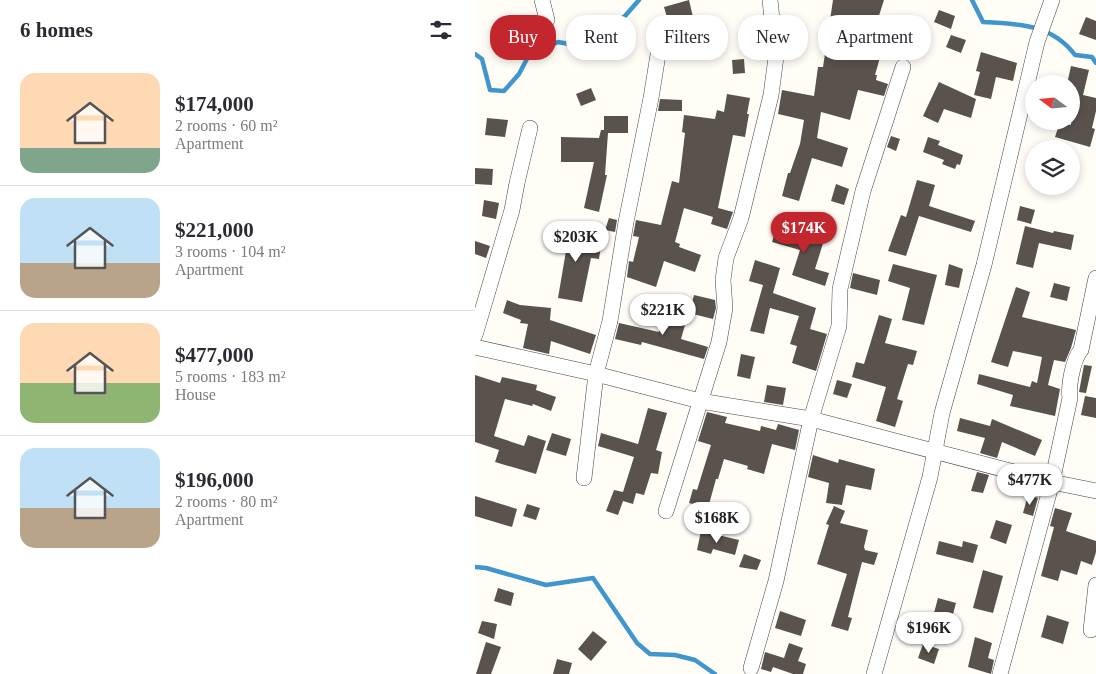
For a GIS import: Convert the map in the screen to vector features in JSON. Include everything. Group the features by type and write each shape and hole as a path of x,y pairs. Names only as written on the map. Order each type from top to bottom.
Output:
{"street":[{"path":"542,0 546,15"},
{"path":"666,511 719,342 725,308 723,280 726,258 741,218 771,95 776,57 770,0"},
{"path":"874,674 930,477 942,413 984,265 1037,42 1052,0"},
{"path":"584,478 596,374 609,321 657,60"},
{"path":"751,668 776,581 811,419 839,326 840,289 863,191 903,67"},
{"path":"475,335 513,210 517,183 530,128"},
{"path":"1000,674 1052,482 1070,398 1069,391 1072,373 1078,353 1081,350 1096,278"},
{"path":"475,347 700,400 811,419 1052,482 1096,491"},
{"path":"1091,630 1096,585"}],"building":[{"path":"689,0 693,15 666,15 664,7"},
{"path":"833,0 884,0 879,15 831,15"},
{"path":"939,10 955,16 951,29 934,22"},
{"path":"1086,17 1096,21 1096,40 1079,34"},
{"path":"951,35 966,40 961,53 946,47"},
{"path":"981,52 1017,63 1013,81 996,77 991,99 974,95 980,72 976,71"},
{"path":"732,60 744,60 745,73 733,74"},
{"path":"824,60 879,60 875,75 877,75 876,80 888,84 884,96 858,90 850,120 821,112 817,138 848,148 842,167 812,158 799,201 782,196 788,173 790,173 800,144 804,120 778,114 782,90 814,96 818,67 823,67"},
{"path":"1071,66 1089,70 1083,95 1096,98 1096,111 1092,128 1095,129 1090,147 1080,144 1080,140 1066,140 1055,137 1057,130 1080,130 1080,75 1069,75"},
{"path":"939,82 976,99 971,118 944,109 938,123 923,116"},
{"path":"591,88 596,100 581,106 576,94"},
{"path":"727,94 750,98 745,137 733,135 718,208 733,212 727,229 711,224 713,217 684,208 675,242 680,244 679,247 701,255 695,272 664,261 656,287 627,277 629,261 633,262 639,237 633,236 636,220 661,225 672,181 679,183 685,133 682,132 684,115 715,119 717,110 724,112"},
{"path":"660,99 682,100 682,111 658,111"},
{"path":"604,116 628,116 628,133 608,133 605,175 607,175 599,212 584,208 594,162 561,162 561,137 599,138 601,130 604,130"},
{"path":"487,118 508,120 505,137 485,135"},
{"path":"891,136 900,139 896,151 887,147"},
{"path":"928,137 940,141 938,145 963,155 960,165 957,164 955,169 942,164 944,160 923,152"},
{"path":"475,168 493,169 492,185 475,184"},
{"path":"917,180 935,185 929,206 975,221 971,232 919,216 906,256 888,251 901,215 906,217"},
{"path":"836,184 849,189 844,205 831,201"},
{"path":"484,200 499,203 496,219 482,216"},
{"path":"1020,206 1035,210 1031,224 1017,220"},
{"path":"609,218 617,220 615,232 605,230"},
{"path":"777,226 805,235 806,232 825,237 815,269 829,273 825,286 792,275 800,250 772,242"},
{"path":"1025,226 1053,233 1054,231 1074,235 1071,250 1039,243 1033,268 1016,264"},
{"path":"558,232 602,238 599,259 591,258 582,302 558,298 566,251 555,249"},
{"path":"475,241 490,246 486,258 475,254"},
{"path":"755,260 780,268 773,293 816,308 810,329 827,334 816,371 792,363 797,346 790,344 799,316 770,308 764,334 750,331 763,285 749,281"},
{"path":"893,264 937,275 924,325 902,320 910,288 888,281"},
{"path":"949,264 963,269 959,288 945,285"},
{"path":"853,273 880,280 877,295 850,288"},
{"path":"1054,283 1070,287 1067,301 1050,297"},
{"path":"1016,287 1030,292 1022,317 1076,330 1065,362 1054,360 1048,385 1060,389 1055,416 1010,406 1013,395 977,384 979,374 1030,387 1032,381 1037,383 1042,357 1013,351 1008,367 991,362"},
{"path":"694,295 715,300 716,308 713,319 689,313"},
{"path":"507,300 520,305 551,308 550,320 596,335 590,354 551,341 549,354 523,348 528,324 520,323 521,320 503,313"},
{"path":"665,312 687,318 681,339 708,347 704,359 642,342 641,345 615,339 619,323 659,332"},
{"path":"879,315 892,319 885,343 917,351 913,365 908,364 897,399 903,401 895,427 876,421 886,387 852,377 856,362 864,364"},
{"path":"741,354 755,357 750,379 737,376"},
{"path":"1084,365 1092,366 1086,393 1079,392"},
{"path":"475,375 500,383 502,377 537,385 536,390 556,397 551,411 533,404 532,406 505,399 494,436 524,446 528,435 546,441 536,474 495,462 499,450 475,442"},
{"path":"837,380 852,384 847,398 833,394"},
{"path":"767,385 786,388 783,405 764,402"},
{"path":"1085,396 1096,398 1096,418 1081,415"},
{"path":"648,408 667,413 656,450 662,452 658,474 651,473 644,495 636,493 633,504 623,501 618,515 606,511 614,490 623,492 634,457 598,446 601,433 638,444"},
{"path":"707,412 727,417 725,423 760,431 761,426 776,430 778,424 799,430 795,450 772,444 764,474 747,469 748,466 724,459 708,508 689,503 693,489 697,490 711,445 698,441"},
{"path":"960,418 990,426 992,419 1042,440 1035,456 1002,442 997,458 980,453 985,438 957,431"},
{"path":"552,433 571,439 566,456 546,450"},
{"path":"813,455 838,463 839,459 875,469 871,490 846,485 842,505 826,503 829,483 808,477"},
{"path":"977,472 989,475 983,493 971,491"},
{"path":"1028,495 1038,498 1033,516 1023,513"},
{"path":"475,496 517,509 512,527 475,516"},
{"path":"527,504 540,508 536,520 523,516"},
{"path":"834,506 845,511 840,523 868,530 865,550 878,553 874,565 862,562 848,617 852,618 848,631 831,626 847,574 817,564 829,525 826,524"},
{"path":"1055,508 1072,513 1066,531 1096,541 1096,552 1092,565 1081,561 1077,575 1061,570 1058,581 1041,576 1054,527 1050,526"},
{"path":"996,520 1012,525 1006,544 990,538"},
{"path":"701,531 739,540 735,555 713,549 711,554 697,550"},
{"path":"939,541 962,547 963,541 978,545 973,563 936,554"},
{"path":"744,554 761,560 757,570 739,567"},
{"path":"983,570 1003,576 993,613 973,608"},
{"path":"498,588 514,593 511,606 494,601"},
{"path":"938,598 956,603 952,618 934,613"},
{"path":"780,611 806,620 801,636 775,628"},
{"path":"1047,615 1069,622 1063,644 1041,637"},
{"path":"482,621 497,624 494,639 478,633"},
{"path":"593,631 607,642 591,661 578,649"},
{"path":"975,637 992,643 988,658 994,660 991,674 968,667"},
{"path":"486,642 501,647 491,674 476,674"},
{"path":"789,643 803,648 798,661 806,664 803,674 793,674 773,667 771,672 761,669 765,652 784,658"},
{"path":"923,644 939,649 934,664 918,658"},
{"path":"557,659 572,663 569,674 553,674"}],"waterway":[{"path":"475,54 482,59 490,90 504,91 519,74 529,55 558,42 586,47 625,16 639,0"},
{"path":"972,0 983,22 1021,25 1045,31 1056,37 1075,55 1092,57 1096,63"},
{"path":"475,567 486,568 546,585 593,578 637,643 650,654 675,655 695,660 715,674"}]}
